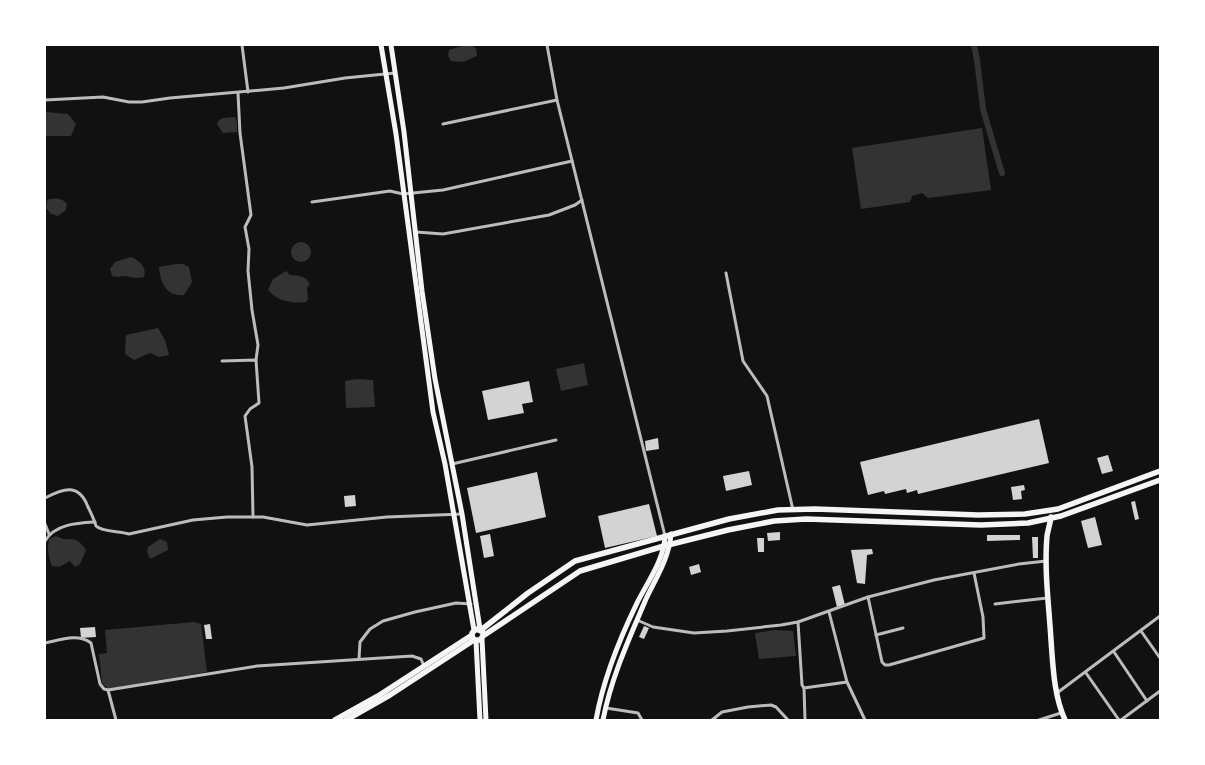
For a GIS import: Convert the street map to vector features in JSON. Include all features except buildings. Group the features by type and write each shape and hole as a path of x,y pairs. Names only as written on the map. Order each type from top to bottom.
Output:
{"highway":[{"path":"346,720 390,696 478,635 528,592 575,561 728,519 778,510 815,509 1025,514 1058,509 1160,471"},
{"path":"335,720 378,696 580,571 667,545 728,530 774,522 799,520 981,525 1028,524 1051,519 1160,480"},
{"path":"1050,510 1051,519 1047,535 1046,561 1048,598 1053,667 1061,712 1065,720"}],"main road":[{"path":"381,45 433,412 445,464 469,604 478,635 486,720"},
{"path":"391,45 422,291 477,603 480,720"},
{"path":"433,412 442,411"},
{"path":"603,720 612,682 637,620 659,574 668,535"},
{"path":"596,720 603,690 616,651 636,604 667,545"}],"street":[{"path":"242,45 248,92"},
{"path":"547,45 557,100 668,535"},
{"path":"45,100 103,96 129,102 142,102 284,88 345,78 396,73"},
{"path":"238,93 240,133 251,214 246,227 249,249 248,271 258,345 256,360 259,404 250,409 245,416 252,467 253,517"},
{"path":"443,124 557,100"},
{"path":"312,202 390,191 403,194 442,190 572,160"},
{"path":"416,232 443,234 549,215 575,205 582,200"},
{"path":"726,273 743,360 767,396 794,510"},
{"path":"222,361 256,360"},
{"path":"452,464 556,440"},
{"path":"45,498 69,489 77,491 85,500 99,530 120,531 129,534 193,520 227,517 263,517 313,525 350,520 462,514"},
{"path":"45,541 49,534 62,527 77,523 95,522"},
{"path":"45,524 49,534"},
{"path":"637,620 653,627 694,633 753,629 798,622 868,597 934,580 1019,564 1046,561"},
{"path":"868,597 882,662 885,666 983,639 985,634 974,573"},
{"path":"995,604 1048,598"},
{"path":"360,659 360,642 370,629 383,621 456,603 477,603"},
{"path":"829,612 847,682 865,720"},
{"path":"1057,694 1160,616"},
{"path":"798,622 800,670 806,705 804,720"},
{"path":"876,635 903,628"},
{"path":"1141,630 1160,658"},
{"path":"45,643 69,637 88,640 91,643 100,684 104,689 108,690 257,666 412,656 421,658 425,666"},
{"path":"1114,652 1147,701"},
{"path":"1086,673 1120,720 1160,691"},
{"path":"804,688 847,682"},
{"path":"108,690 116,720"},
{"path":"712,720 722,712 771,705 776,707 788,720"},
{"path":"605,707 638,712 642,720"},
{"path":"1039,720 1061,712"}],"shaded area":[{"path":"462,46 473,46 476,49 477,56 463,62 451,61 448,56 449,50"},
{"path":"45,112 68,114 76,124 71,136 45,136"},
{"path":"235,117 237,132 223,133 217,124 219,120"},
{"path":"982,128 991,190 928,198 922,193 912,196 910,202 861,209 852,148"},
{"path":"49,199 63,201 67,204 66,210 58,216 51,214 46,208"},
{"path":"297,242 305,242 311,248 311,256 305,262 297,262 291,256 291,248"},
{"path":"131,257 142,265 145,273 144,277 112,276 110,269 115,262"},
{"path":"183,264 189,267 192,282 184,295 173,294 168,291 161,278 159,267"},
{"path":"286,271 290,275 306,279 310,285 307,287 308,299 306,302 286,301 276,297 268,290 273,279"},
{"path":"158,328 165,340 169,355 159,357 150,353 134,360 125,354 126,335"},
{"path":"584,363 588,385 561,391 556,369"},
{"path":"356,379 373,380 375,407 346,408 345,381"},
{"path":"56,536 78,541 82,545 86,550 80,564 75,567 70,561 59,567 52,566 48,552 48,543 49,539"},
{"path":"160,539 167,542 168,550 150,559 147,552 148,547"},
{"path":"194,622 201,624 207,672 108,689 102,683 99,654 107,653 105,630"},
{"path":"775,630 793,631 796,656 759,659 755,633"}],"waterway":[{"path":"974,45 983,109 1002,173"}]}
